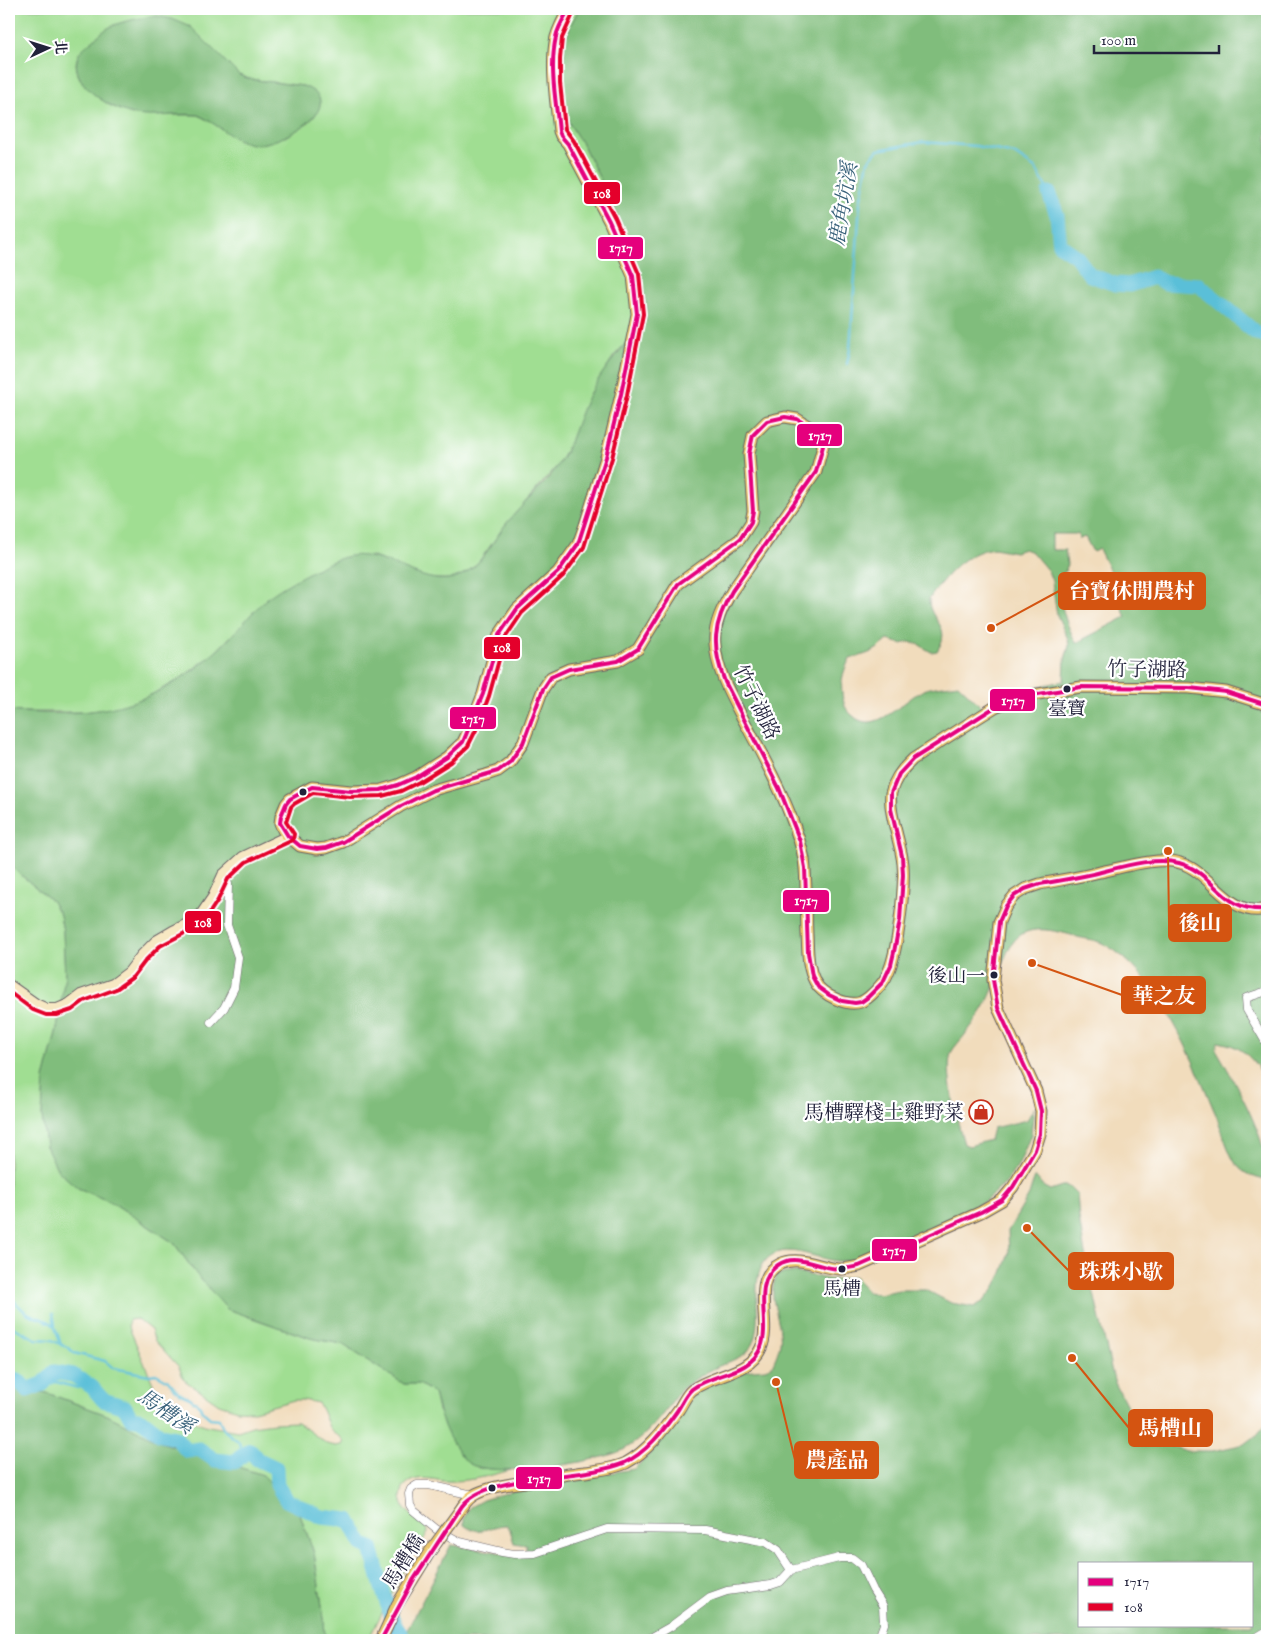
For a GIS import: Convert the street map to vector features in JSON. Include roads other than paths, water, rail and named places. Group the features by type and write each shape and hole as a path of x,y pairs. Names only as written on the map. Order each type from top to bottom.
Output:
{"main road":[{"path":"288,836 280,823 286,804 290,799 312,787 381,790 398,785 416,777 447,757 463,742 483,694 500,635 518,609 558,572 578,544 585,525 606,457 637,314 633,276 610,221 559,131 554,56 556,38 561,23 569,9"},
{"name":"竹子湖路","path":"288,836 300,846 317,849 344,842 401,806 433,790 498,771 510,762 522,743 543,689 551,677 569,668 618,661 638,648 678,584 740,539 751,522 753,511 749,454 753,435 767,421 785,417 797,418 819,433 823,446 816,472 732,591 724,605 716,627 714,643 723,680 778,785 796,829 804,858 808,961 817,984 824,992 843,1002 861,1002 876,991 887,976 894,954 899,921 903,864 891,794 895,781 904,767 921,754 995,707 1020,697 1080,686 1189,688 1226,692 1267,705"},
{"path":"473,1495 497,1487 604,1469 624,1464 636,1456 650,1444 679,1409 690,1391 706,1381 750,1363 761,1349 765,1321 763,1292 766,1279 771,1270 779,1264 788,1261 798,1261 840,1269 859,1266 981,1212 1002,1200 1013,1187 1035,1150 1040,1134 1041,1111 1036,1091 998,1008 993,980 999,922 1006,906 1014,896 1025,889 1040,884 1143,863 1166,861 1179,862 1194,870 1232,903 1245,909 1262,911 1267,909"},
{"name":"馬槽橋","path":"381,1640 402,1598 429,1553 473,1495"}],"street":[{"path":"9,985 36,1004 47,1009 57,1010 81,995 114,984 129,972 141,956 156,942 198,919 213,897 223,875 242,857 288,836"},
{"path":"211,1022 224,1008 234,988 238,957 227,925 228,884 223,875"},
{"path":"1267,991 1246,998 1247,1010 1267,1044"},
{"path":"473,1495 429,1484 417,1485 411,1488 409,1494 410,1505 413,1510 436,1529 460,1542 502,1552 514,1554 535,1553 607,1529 705,1530 766,1542 778,1550 791,1570"},
{"path":"646,1640 670,1627 710,1597 727,1591 771,1585 780,1582 791,1570 839,1558 852,1558 861,1565 872,1590 883,1606 884,1624 880,1635"},
{"path":"1252,1640 1267,1631"}],"waterway":[{"name":"鹿角坑溪","path":"847,364 850,349 860,203 868,161 878,150 923,142 976,146 1014,154 1036,169 1049,193"},
{"name":"鹿角坑溪","path":"1049,193 1057,215 1060,245 1076,256 1090,275 1115,284 1129,285 1154,277 1165,283 1199,285 1256,333 1267,336"},
{"path":"9,1295 26,1313 54,1325 61,1345 68,1347 74,1353 105,1361 113,1368 149,1375 156,1374 167,1380 179,1393 190,1398 200,1406 202,1411 210,1418 219,1419 224,1430 239,1442 242,1456"},
{"path":"53,1314 55,1325"},
{"path":"9,1325 36,1339 52,1340 60,1344"},
{"name":"馬槽溪","path":"9,1378 18,1380 27,1390 43,1384 54,1372 73,1375 92,1387 103,1400 125,1407 131,1418 142,1420 161,1435 176,1438 187,1451 199,1449 215,1460 234,1462 250,1450 257,1459 276,1468 277,1485 286,1500 322,1517 349,1520 362,1544 371,1548 394,1624 405,1640"},
{"path":"43,1384 56,1382 78,1388 86,1383"}],"place":[{"name":"台寶休閒農村","path":"991,628"},
{"name":"臺寶","path":"1067,689"},
{"name":"後山","path":"1168,851"},
{"name":"華之友","path":"1032,963"},
{"name":"後山一","path":"994,975"},
{"name":"馬槽驛棧土雞野菜","path":"981,1112"},
{"name":"珠珠小歇","path":"1027,1228"},
{"name":"馬槽","path":"842,1269"},
{"name":"馬槽山","path":"1072,1358"},
{"name":"農產品","path":"776,1382"}]}
